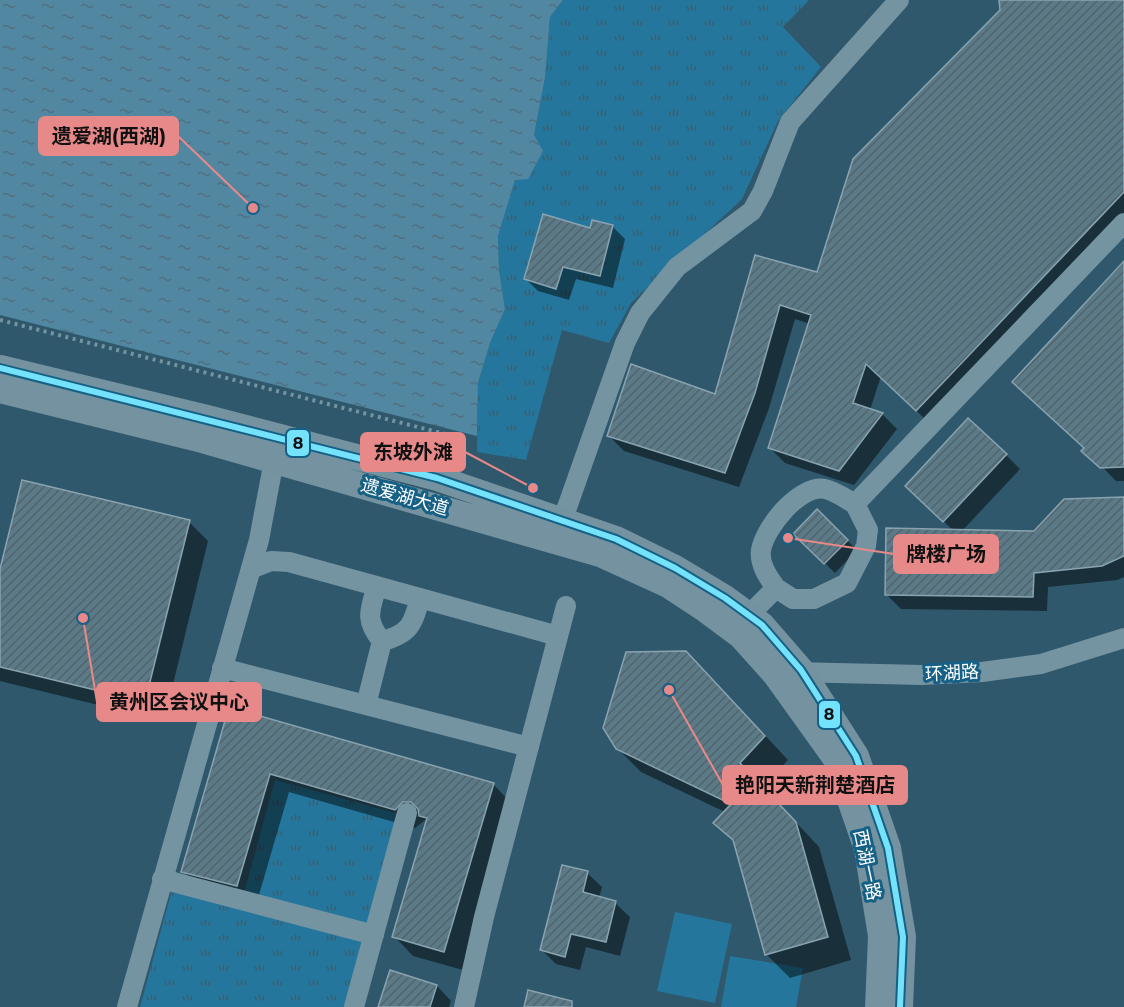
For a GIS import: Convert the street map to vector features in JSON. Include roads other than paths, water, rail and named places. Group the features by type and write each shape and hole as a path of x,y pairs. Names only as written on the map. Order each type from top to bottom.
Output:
{"main road":[{"name":"遗爱湖大道","path":"0,368 212,419 437,478 559,531 600,554 668,585 741,623 762,625 801,670"},
{"name":"遗爱湖大道","path":"0,390 559,531"},
{"name":"遗爱湖大道","path":"741,623 775,674"},
{"name":"西湖一路","path":"801,670 856,756 888,848 903,937 900,1007"},
{"name":"西湖一路","path":"775,674 836,759 867,849 881,936 879,1007"}],"lane":[{"path":"559,531 625,343 640,313 677,267 752,211 763,192 790,122 898,0"},
{"path":"855,504 1124,223"},
{"path":"127,1007 251,569 274,460"},
{"path":"825,489 855,504 868,530 866,546 847,583 814,599 793,599 776,588 764,571 761,550 778,514 808,491 825,489"},
{"path":"251,569 271,561 289,562 558,636"},
{"path":"377,586 369,612 371,628 382,641"},
{"path":"741,623 776,588"},
{"path":"382,641 400,636 413,623 420,598"},
{"path":"464,1007 484,917 566,606"},
{"name":"环湖路","path":"775,674 801,670 922,675 982,672 1041,664 1124,638"},
{"path":"366,705 382,641"},
{"path":"222,668 529,747"},
{"path":"354,1007 407,813"},
{"path":"162,879 374,935"}],"water":[{"path":"0,0 563,0 550,17 545,78 534,135 543,151 528,179 515,180 498,236 499,270 505,309 490,343 478,383 477,436 0,315"}],"place":[{"name":"遗爱湖(西湖)","path":"253,208"},
{"name":"东坡外滩","path":"533,488"},
{"name":"牌楼广场","path":"788,538"},
{"name":"黄州区会议中心","path":"83,618"},
{"name":"艳阳天新荆楚酒店","path":"669,690"}]}
